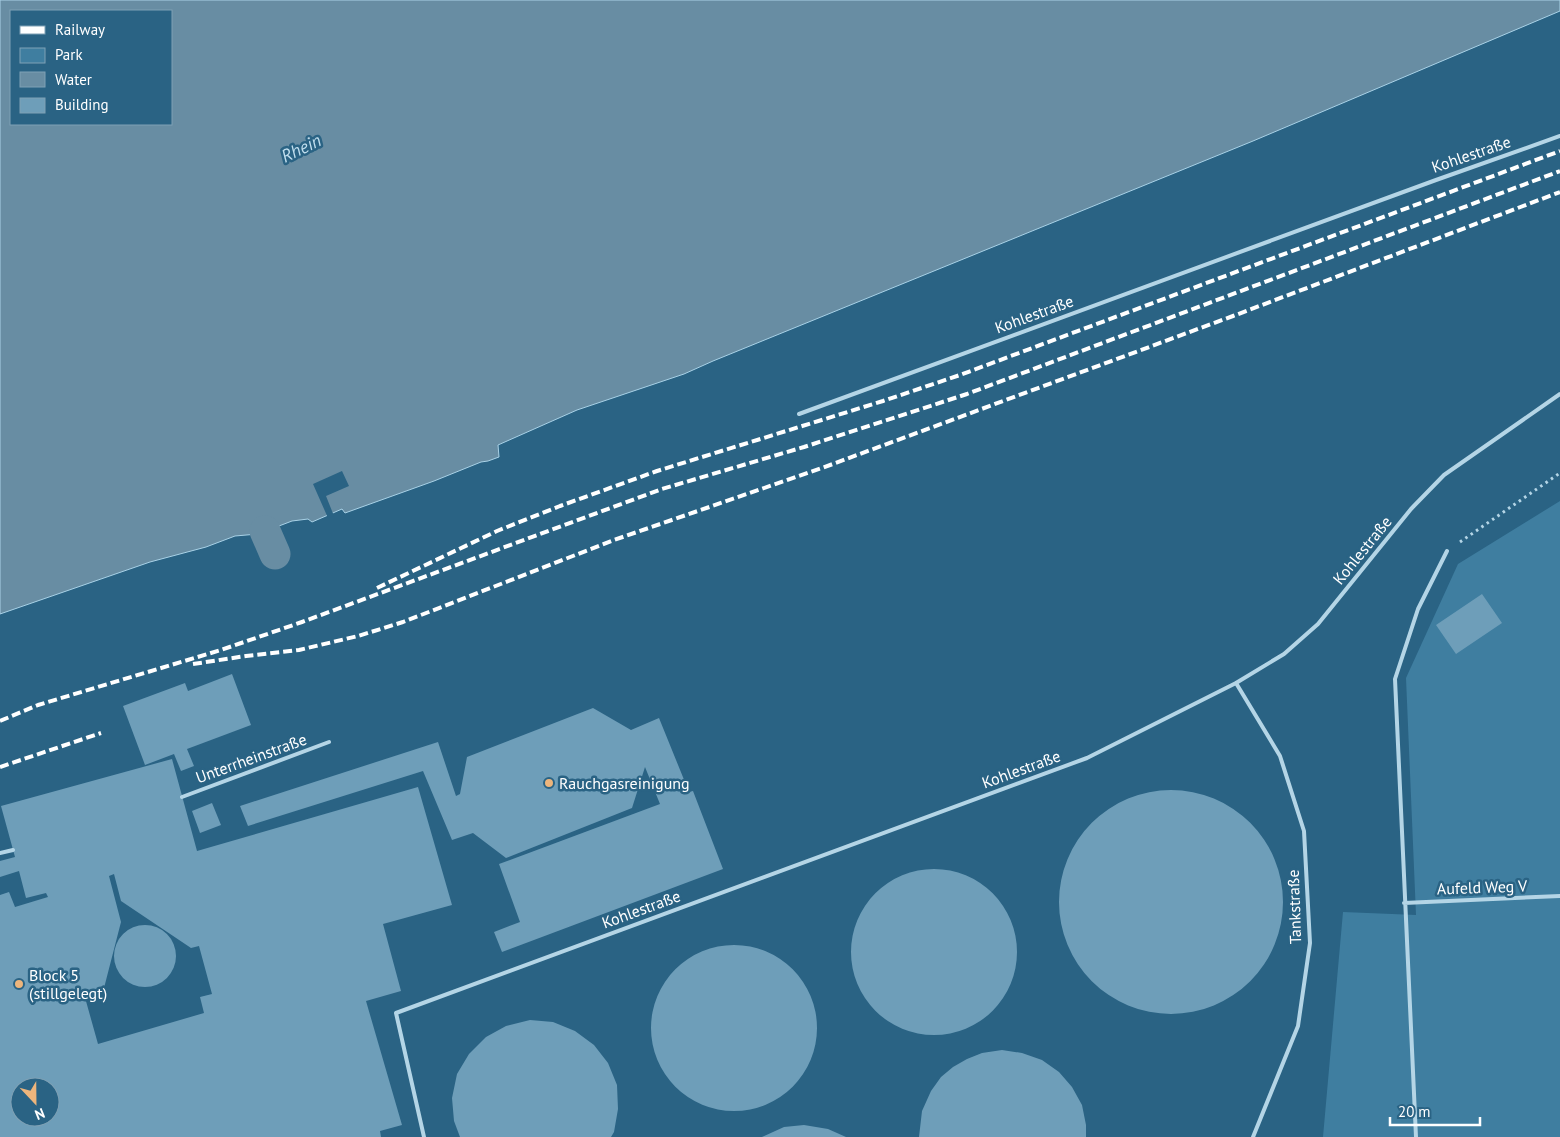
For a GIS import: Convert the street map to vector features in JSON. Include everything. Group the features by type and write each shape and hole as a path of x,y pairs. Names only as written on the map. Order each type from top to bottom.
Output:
{"lane":[{"name":"Kohlestraße","path":"799,414 1560,136"},
{"name":"Kohlestraße","path":"424,1137 396,1013 1087,758 1236,683 1284,654 1318,624 1411,509 1444,475 1560,394"},
{"path":"1416,1137 1395,679 1418,609 1447,551"},
{"name":"Tankstraße","path":"1236,683 1280,756 1304,831 1310,943 1298,1026 1253,1137"},
{"name":"Unterrheinstraße","path":"182,797 329,742"},
{"path":"0,854 13,850"},
{"name":"Aufeld Weg V","path":"1404,903 1560,896"}],"path":[{"path":"1447,551 1560,473"}],"green space":[{"path":"1560,501 1560,1137 1323,1137 1343,912 1416,915 1406,678 1458,564"}],"water":[{"name":"Rhein","path":"0,0 1560,0 1560,11 1253,141 684,374 577,410 498,445 499,457 345,513 342,509 312,522 308,519 292,521 258,534 235,536 206,547 150,562 0,614"}],"pier":[{"path":"342,471 349,486 326,496 334,516 328,518 313,484"}],"building":[{"path":"1482,594 1502,623 1456,654 1436,625"},
{"path":"232,674 251,725 187,749 194,766 181,771 174,754 145,765 123,706 185,683 188,691"},
{"path":"593,708 631,730 659,718 689,792 693,791 723,869 502,952 494,932 520,922 499,864 660,804 645,767 632,808 506,858 473,833 452,840 423,771 248,826 240,806 438,742 456,796 460,794 467,757"},
{"path":"172,759 197,851 418,787 452,905 383,924 401,991 366,1001 402,1125 380,1131 381,1137 0,1137 0,895 9,892 15,907 48,897 46,893 26,898 19,871 0,877 0,861 15,857 1,806","holes":["114,874 121,901 191,948 199,946 212,994 200,997 204,1013 98,1044 84,994 104,988 121,922 109,876"]},
{"path":"1171,790 1193,792 1224,803 1242,815 1258,831 1270,849 1278,869 1283,902 1281,924 1270,955 1258,973 1242,989 1224,1001 1204,1009 1171,1014 1149,1012 1118,1001 1100,989 1084,973 1072,955 1064,935 1059,902 1061,880 1072,849 1084,831 1100,815 1118,803 1138,795"},
{"path":"212,803 221,825 200,833 192,811"},
{"path":"934,869 966,876 980,883 993,893 1003,906 1010,920 1017,952 1010,984 1003,998 993,1011 980,1021 966,1028 934,1035 902,1028 888,1021 875,1011 865,998 858,984 851,952 858,920 865,906 875,893 888,883 902,876"},
{"path":"145,925 157,928 167,934 173,944 176,956 173,968 167,978 157,984 145,987 133,984 123,978 117,968 114,956 117,944 123,934 133,928"},
{"path":"734,945 758,949 773,955 798,976 807,989 813,1004 817,1028 813,1052 807,1067 786,1092 773,1101 758,1107 734,1111 710,1107 695,1101 670,1080 661,1067 655,1052 651,1028 655,1004 661,989 682,964 695,955 710,949"},
{"path":"530,1020 553,1022 575,1031 594,1045 608,1063 617,1085 618,1109 614,1132 611,1137 460,1137 454,1121 452,1098 457,1074 469,1054 486,1037 506,1026"},
{"path":"1002,1050 1022,1053 1042,1060 1059,1072 1072,1087 1082,1105 1086,1137 919,1137 922,1111 931,1091 941,1077 967,1059 982,1053"},
{"path":"804,1125 828,1129 846,1137 762,1137 784,1127"}],"waterway":[{"path":"265,531 275,554"}],"railway":[{"path":"377,588 497,531 560,506 657,471 883,401 960,375 1560,151"},
{"path":"0,721 38,705 221,650 302,622 662,489 804,447 967,394 1560,171"},
{"path":"193,664 299,650 358,636 403,622 614,540 822,468 1233,316 1560,192"},
{"path":"0,767 101,733"}],"place":[{"name":"Rauchgasreinigung","path":"549,783"},
{"name":"Block 5 (stillgelegt)","path":"19,984"}]}
